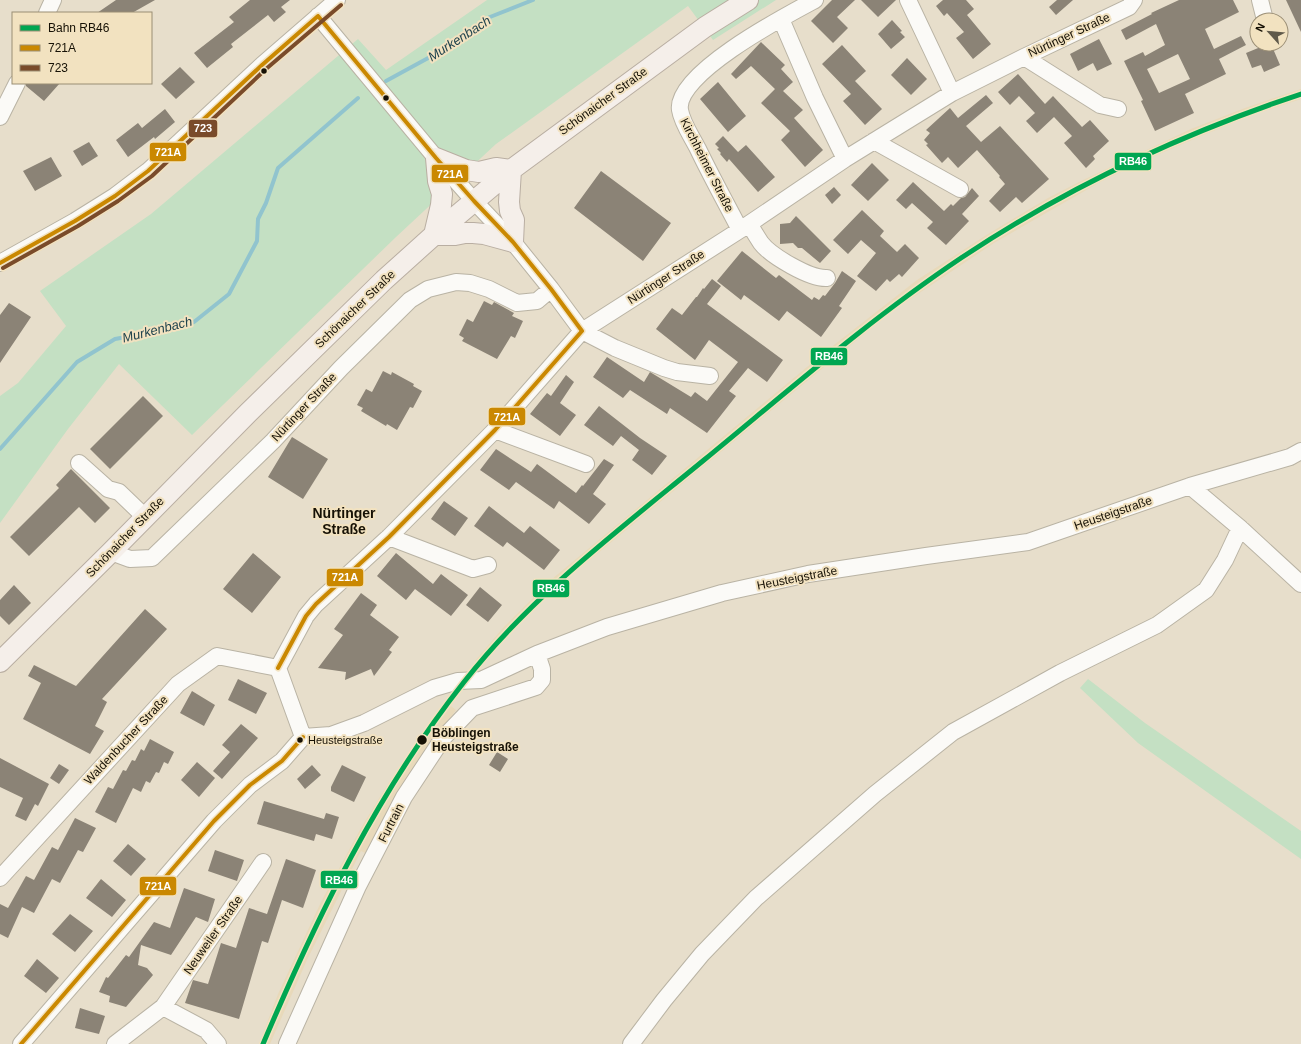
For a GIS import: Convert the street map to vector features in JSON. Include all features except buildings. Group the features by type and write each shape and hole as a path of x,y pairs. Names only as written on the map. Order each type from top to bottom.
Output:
{"main road":[{"name":"Schönaicher Straße","path":"0,662 248,413 384,280 434,235 511,170 705,27 748,0"},
{"path":"436,158 466,170 479,172 496,168 511,170 509,202 510,211 514,220 513,242 473,233 465,233 455,236 434,235 441,206 442,194 438,182 436,158"}],"street":[{"path":"47,12 53,0"},
{"path":"0,263 75,221 115,196 148,171 262,65 337,0"},
{"name":"Kirchheimer Straße","path":"745,227 687,129 680,111 680,102 687,89 712,63 761,30 815,0"},
{"path":"908,0 952,93"},
{"name":"Nürtinger Straße","path":"278,668 306,616 316,604 389,537 495,430 582,331 745,227 845,159 952,93 1129,7 1134,0"},
{"path":"1260,0 1263,12"},
{"path":"318,16 436,158 513,242 551,289 582,331 615,348 664,368 677,372 710,376"},
{"path":"781,19 815,98 845,159"},
{"name":"Nürtinger Straße","path":"1024,57 1100,105 1118,109"},
{"path":"0,117 16,84"},
{"path":"874,141 960,189"},
{"path":"745,227 779,258 806,273 820,278 827,278"},
{"name":"Nürtinger Straße","path":"111,552 130,559 152,558 273,441 341,368 410,300 428,289 456,282 470,282 489,289 517,303 537,301 551,289"},
{"path":"495,430 586,464"},
{"name":"Heusteigstraße","path":"303,737 331,735 364,723 434,688 458,682 481,680 537,654 607,627 722,593 808,574 1028,542 1190,486 1290,457 1301,451"},
{"path":"79,463 108,490 119,492 145,517"},
{"path":"1190,486 1240,528 1301,584"},
{"path":"631,1044 664,1000 702,954 756,898 875,794 953,732 1060,673 1157,625 1206,590 1225,560 1240,528"},
{"path":"389,537 473,569 488,565"},
{"name":"Furtrain","path":"287,1044 358,886 404,797 443,738 472,708 536,687 542,680 542,669 537,654"},
{"name":"Waldenbucher Straße","path":"0,878 178,684 217,656 278,668"},
{"path":"21,1044 214,821 250,785 282,761 303,737 278,668"},
{"name":"Neuweiler Straße","path":"115,1044 163,1007 263,862"},
{"path":"163,1007 206,1030 218,1044"}],"shaded area":[{"path":"1301,89 1301,99 1249,116 1150,158 1102,181 994,243 891,312 564,581 509,634 481,667 475,661 502,629 552,579 825,352 917,280 988,234 1048,198 1081,181 1191,129 1245,108"},
{"path":"450,693 456,698 451,706 456,710 414,771 365,853 361,851 307,960 270,1044 259,1044 278,994 321,902 361,828 386,787"}],"green space":[{"path":"487,0 776,0 713,40 688,6 496,144 396,237 192,435 119,364 68,429 0,523 0,396 18,383 66,326 40,291 151,214 358,39 386,70"},
{"path":"1088,679 1145,723 1301,831 1301,859 1138,743 1080,688"}],"waterway":[{"name":"Murkenbach","path":"386,81 441,51 490,17 533,0"},
{"name":"Murkenbach","path":"0,449 77,362 115,339 159,331 194,322 229,294 257,241 258,219 266,203 278,168 358,98"}],"rail line":[{"name":"RB46","path":"263,1044 305,949 328,902 377,811 404,767 464,682 490,651 547,592 609,538 830,356 927,281 961,258 1042,208 1125,165 1212,127 1301,94"}],"transit line":[{"name":"723","path":"3,268 78,226 118,201 152,176 266,69 341,5"},
{"name":"721A","path":"318,16 436,158 513,242 551,289 582,331"},
{"name":"721A","path":"0,263 75,221 115,196 148,171 262,65 318,16"},
{"name":"721A","path":"278,668 306,616 316,604 389,537 495,430 582,331"},
{"name":"721A","path":"21,1044 214,821 250,785 282,761 303,737"}],"place":[{"name":"Heusteigstraße","path":"300,740"},
{"name":"Böblingen Heusteigstraße","path":"422,740"}],"district":[{"name":"Nürtinger Straße","path":"344,522"}]}
